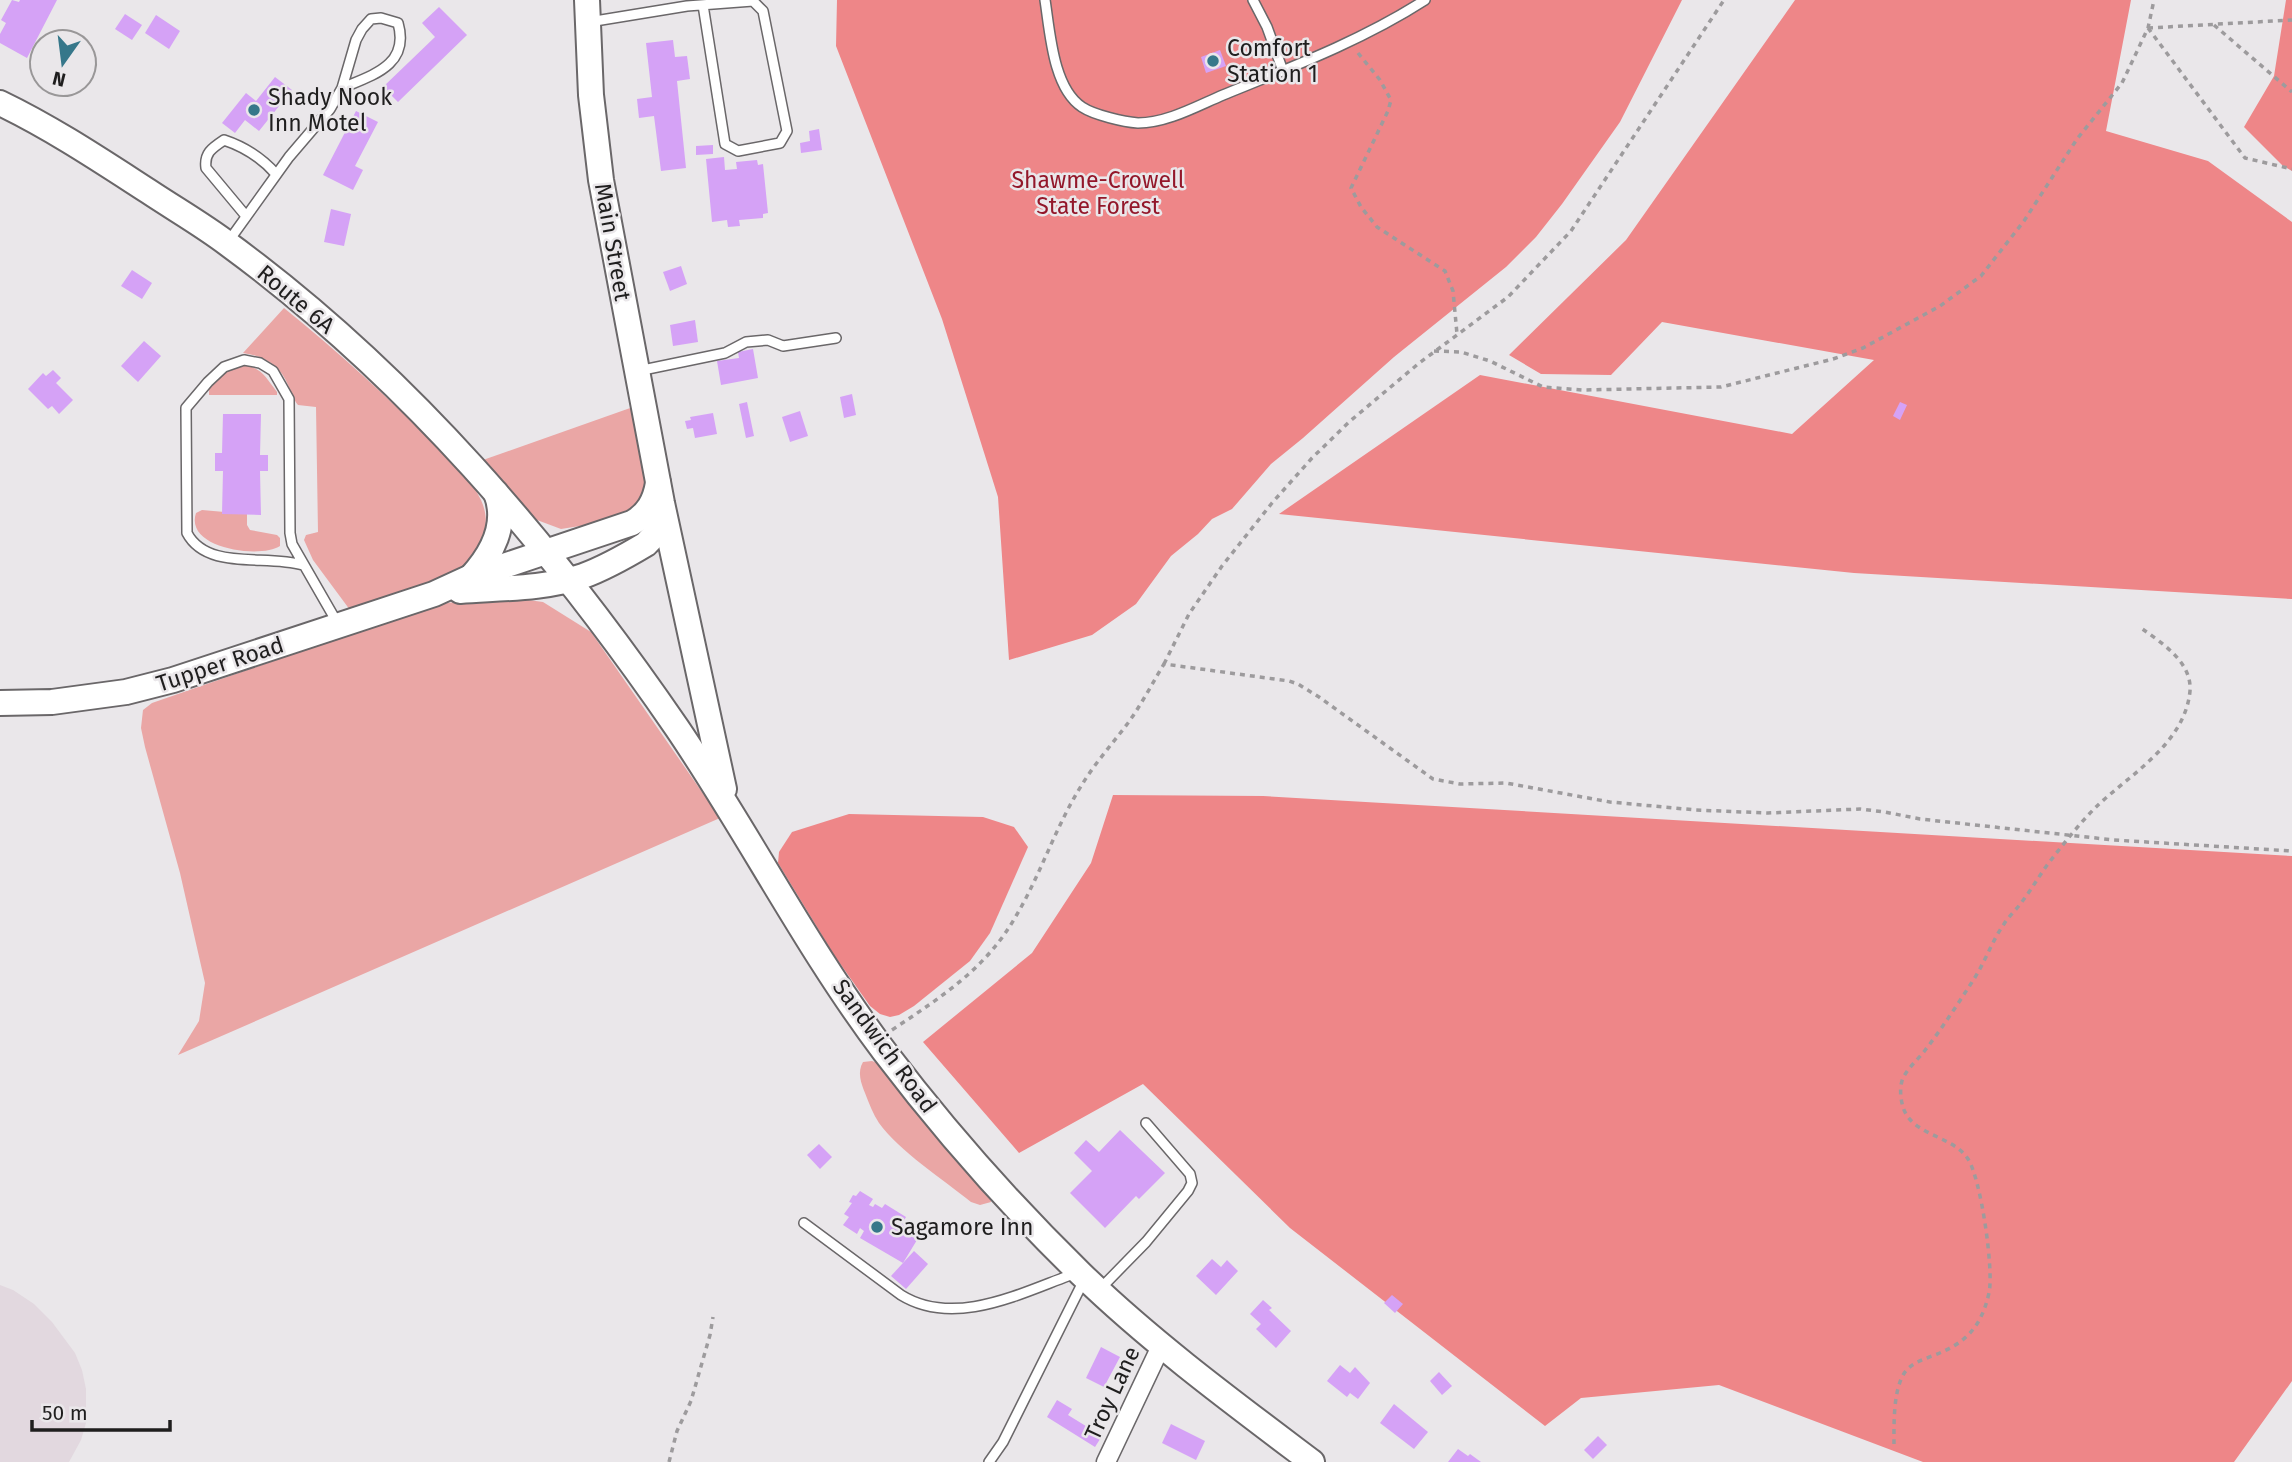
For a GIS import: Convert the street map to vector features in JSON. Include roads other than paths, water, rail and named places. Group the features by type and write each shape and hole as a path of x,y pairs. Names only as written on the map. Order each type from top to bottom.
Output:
{"main road":[{"name":"Main Street","path":"587,11 591,95 601,180 660,493 728,807"},
{"name":"Route 6A","path":"0,103 85,150 227,243 341,337 417,409 496,493 546,552"},
{"path":"471,577 491,551 498,531 501,510 496,493"},
{"name":"Main Street","path":"568,580 604,568 652,539 660,524 660,493"},
{"path":"546,552 639,519 660,493"},
{"name":"Tupper Road","path":"0,703 52,702 126,692 173,680 434,594 471,577 546,552"},
{"name":"Sandwich Road","path":"546,552 664,709 832,975 877,1040 942,1124 1084,1281 1312,1462"},
{"name":"Tupper Road","path":"434,594 568,580"}],"street":[{"name":"Troy Lane","path":"1106,1462 1162,1344"}],"lane":[{"path":"1045,0 1054,52 1065,91 1082,108 1139,123 1169,117 1283,71 1351,40 1425,0"},
{"path":"1253,0 1267,27 1283,71"},
{"path":"587,11 753,1 763,11 787,131 780,143 738,151 724,144 703,5"},
{"path":"227,243 276,174 330,109 342,88 356,40 362,29 371,19 381,18 398,23 400,46 393,61 384,70 342,88"},
{"path":"246,216 206,168 205,160 210,149 224,140 242,146 264,161 276,174"},
{"path":"636,372 725,353 746,342 768,340 783,346 836,338"},
{"path":"303,565 279,559 219,557 198,548 187,533 187,408 208,382 235,361 254,361 273,371 289,399 292,544 339,626"},
{"path":"804,1223 910,1301 942,1310 956,1310 1084,1281 1146,1242 1192,1183 1190,1174 1146,1123"},
{"path":"989,1462 1003,1442 1084,1281"}],"place":[{"name":"Comfort Station 1","path":"1213,61"},
{"name":"Shady Nook Inn Motel","path":"254,110"},
{"name":"Sagamore Inn","path":"877,1227"}],"park label":[{"name":"Shawme-Crowell State Forest","path":"1098,193"}]}
